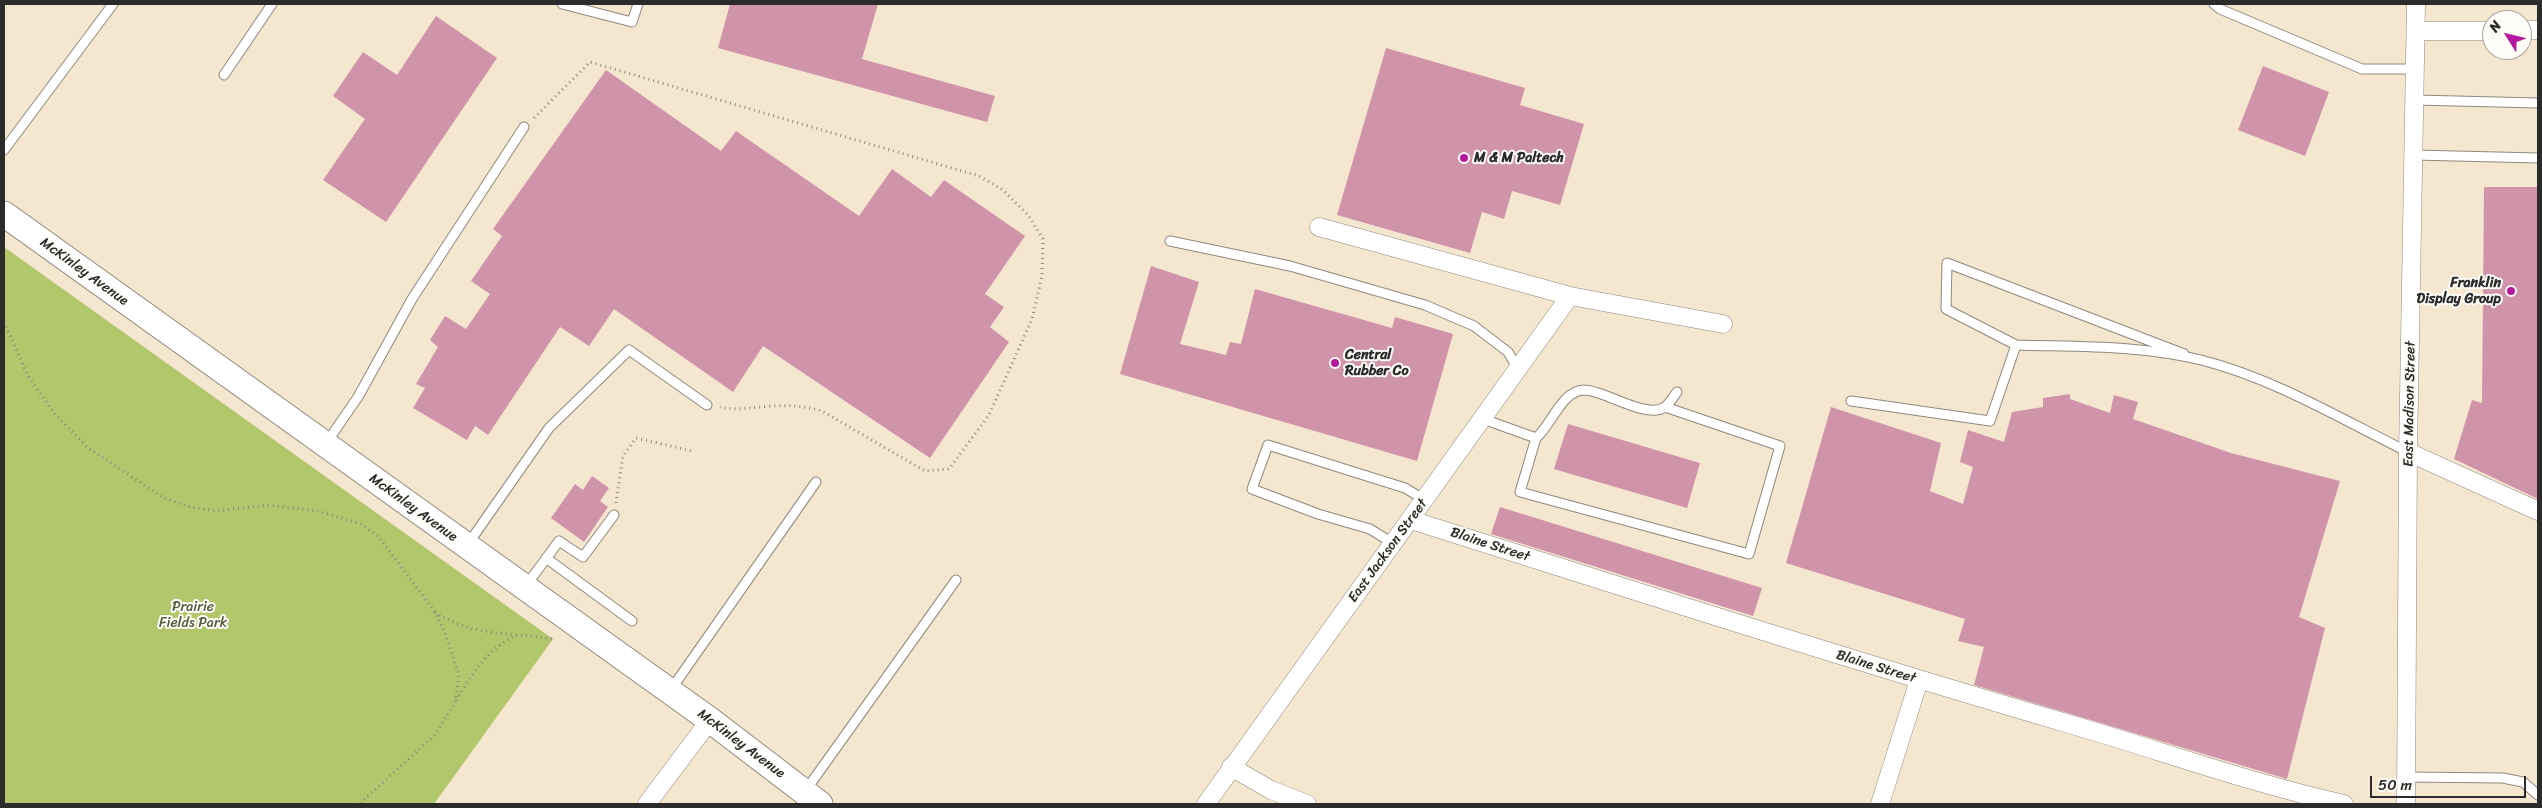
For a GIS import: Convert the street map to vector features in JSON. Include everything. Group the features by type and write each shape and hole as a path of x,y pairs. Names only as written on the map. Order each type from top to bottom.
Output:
{"street":[{"name":"East Madison Street","path":"2406,804 2408,452 2416,4"},
{"path":"2417,31 2482,31"},
{"name":"McKinley Avenue","path":"4,214 670,691 812,798"},
{"path":"1319,227 1570,296 1723,324"},
{"name":"East Jackson Street","path":"1206,804 1570,296"},
{"path":"2408,452 2538,512"},
{"name":"Blaine Street","path":"1411,520 1918,680 2079,727 2270,787 2344,804"},
{"path":"1880,804 1918,680"},
{"path":"647,804 710,720"},
{"path":"1231,767 1271,790 1307,804"}],"lane":[{"path":"4,150 113,4"},
{"path":"224,75 272,4"},
{"path":"562,4 632,22 638,4"},
{"path":"2214,4 2220,10 2362,69 2416,69"},
{"path":"2415,100 2538,103"},
{"path":"325,444 358,397 412,299 524,127"},
{"path":"2414,155 2538,158"},
{"path":"1170,241 1290,266 1425,305 1474,326 1508,352 1518,369"},
{"path":"2200,360 2124,348 2016,345 1946,309 1947,263 2200,360 2255,377 2408,452"},
{"path":"1851,401 1990,421 2016,345"},
{"path":"466,546 549,428 629,350 707,404"},
{"path":"1583,390 1652,410 1665,407 1780,446 1749,554 1520,492 1536,438 1544,431 1567,397 1583,390"},
{"path":"1665,407 1677,392"},
{"path":"1483,419 1536,438"},
{"path":"1394,544 1370,529 1318,514 1252,489 1268,445 1405,488 1425,500"},
{"path":"670,691 816,482"},
{"path":"524,587 559,541 582,558 614,515"},
{"path":"546,558 632,621"},
{"path":"812,798 956,580"},
{"path":"2406,777 2502,778 2523,782 2538,795"}],"path":[{"path":"524,127 590,62 979,176 1002,190 1022,209 1043,239 1042,276 1032,319 989,415 949,469 925,471 822,411 805,406 773,406 734,410 707,404"},
{"path":"4,322 28,376 55,414 87,447 162,497 190,507 216,510 267,505 318,511 361,524 378,536 435,612 445,633 459,675 455,700"},
{"path":"614,515 623,456 636,438 692,450"},
{"path":"435,612 460,626 494,634 520,634 553,639"},
{"path":"359,804 435,735 455,700 487,655 501,643 520,634"}],"green space":[{"name":"Prairie Fields Park","path":"4,247 553,639 434,804 4,804"}],"building":[{"path":"730,4 878,4 862,59 995,96 987,122 718,48"},
{"path":"436,16 497,58 386,222 323,180 365,119 333,96 363,52 397,75"},
{"name":"M & M Paltech","path":"1386,48 1525,88 1520,105 1584,124 1560,205 1512,191 1504,219 1482,212 1470,253 1337,215"},
{"path":"2263,66 2329,92 2305,156 2238,130"},
{"path":"606,70 721,151 736,131 859,216 892,169 931,197 944,180 1025,236 985,294 1004,307 990,327 1009,342 930,458 763,346 733,392 614,309 589,346 560,327 488,435 475,426 467,440 413,408 425,388 416,384 438,347 430,340 445,316 466,329 490,294 471,281 502,236 493,229"},
{"name":"Franklin Display Group","path":"2484,187 2538,187 2538,499 2454,459 2472,400 2482,403"},
{"name":"Central Rubber Co","path":"1151,266 1199,282 1180,344 1226,355 1230,342 1241,344 1255,289 1392,328 1395,317 1453,334 1417,461 1120,374"},
{"path":"2070,394 2070,399 2110,413 2114,395 2138,402 2133,419 2231,453 2340,481 2299,617 2325,628 2287,779 1974,685 1984,647 1958,641 1965,619 1786,563 1831,407 1941,443 1930,491 1963,504 1973,467 1960,462 1968,430 2004,442 2012,412 2043,407 2043,398"},
{"path":"1568,424 1700,463 1687,508 1554,469"},
{"path":"592,476 609,488 600,501 608,507 584,542 551,518 575,484 583,490"},
{"path":"1500,507 1762,588 1753,616 1491,534"}],"place":[{"name":"M & M Paltech","path":"1464,158"},
{"name":"Franklin Display Group","path":"2511,291"},
{"name":"Central Rubber Co","path":"1335,363"}]}
